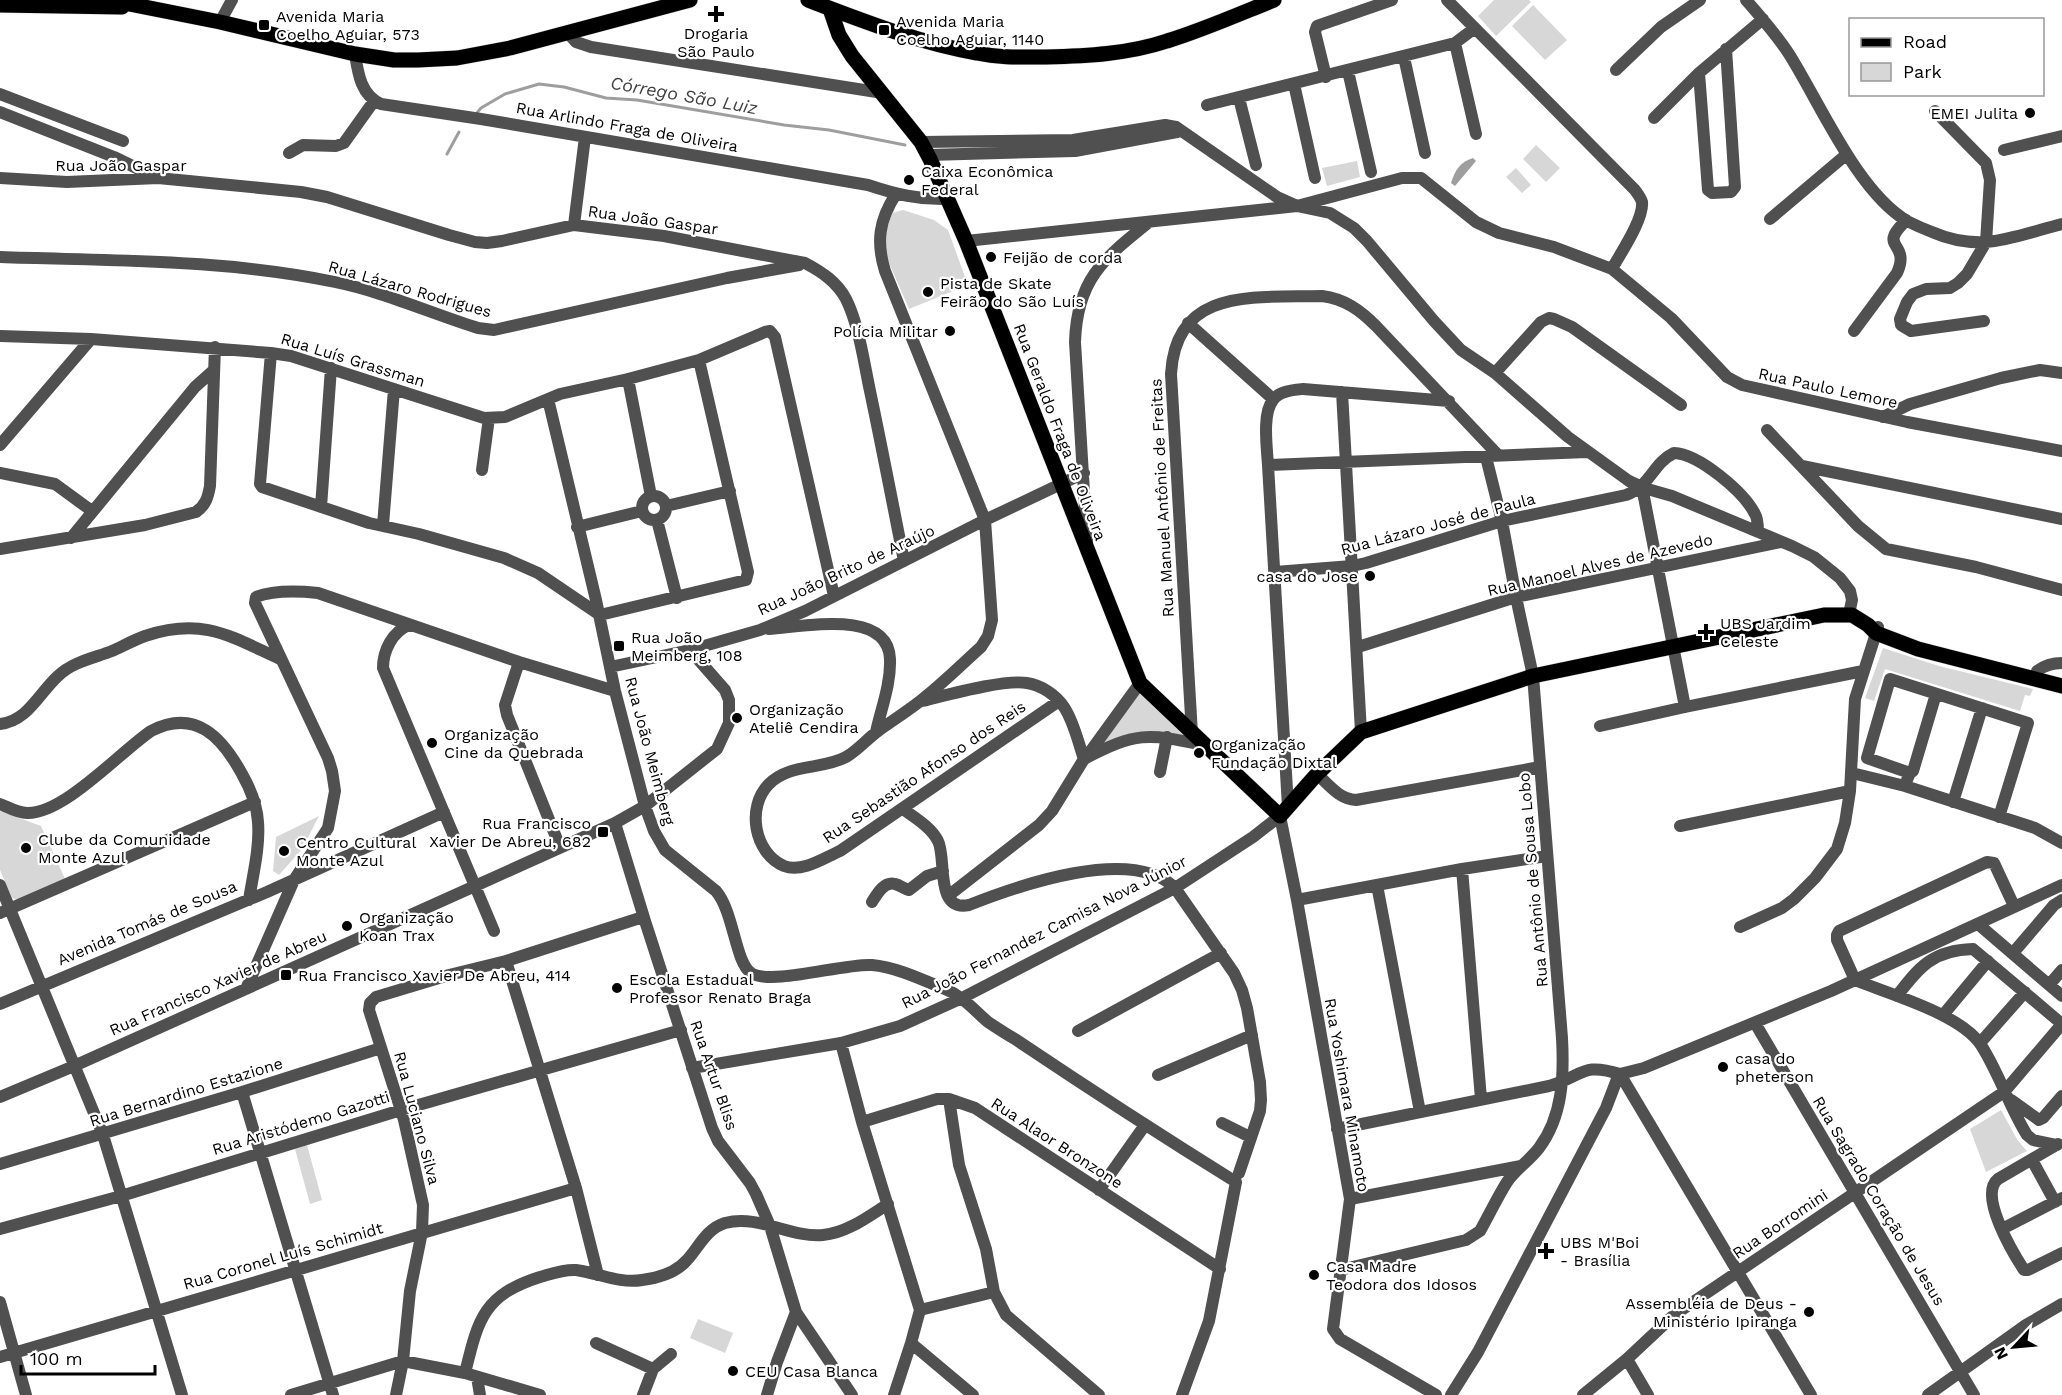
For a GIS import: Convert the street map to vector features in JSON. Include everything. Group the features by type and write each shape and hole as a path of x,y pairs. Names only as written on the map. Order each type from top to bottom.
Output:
{"main road":[{"path":"0,5 30,0"},
{"path":"110,0 220,21 355,54 394,60 457,58 510,48 568,33 657,4 690,0"},
{"path":"808,0 828,4 926,41 980,54 1008,57 1084,56 1124,52 1167,41 1274,0"},
{"name":"Rua Geraldo Fraga de Oliveira","path":"828,4 839,35 852,56 924,148 948,199 1063,484 1088,555 1140,683 1203,745 1269,804 1284,811"},
{"path":"0,5 137,6"},
{"name":"Rua João Fernandez Camisa Nova Júnior","path":"1284,811 1317,774 1361,732 1533,676 1824,615 1851,615"},
{"path":"1851,615 1874,628 2036,675 2062,686"},
{"path":"2036,675 2062,678"}],"street":[{"path":"220,21 232,0"},
{"path":"1326,77 1315,32 1317,26 1392,0"},
{"path":"1447,0 1635,190 1640,198 1642,202 1639,217 1612,269"},
{"path":"1616,70 1661,27 1700,0"},
{"path":"1746,0 1763,18 1788,53 1847,154 1867,183 1906,220 1943,236 1986,242 2062,224"},
{"path":"1654,117 1699,73 1763,18"},
{"path":"1207,105 1455,43 1475,28"},
{"path":"568,33 576,42 591,47 883,93"},
{"path":"1455,43 1476,134"},
{"path":"1699,73 1708,190 1712,193 1731,192 1735,187 1726,49"},
{"path":"289,153 303,145 336,146 344,143 374,101 361,82 355,54"},
{"path":"1404,57 1425,153"},
{"path":"1348,71 1371,172"},
{"path":"1294,84 1316,178"},
{"path":"0,94 123,141"},
{"path":"1239,98 1256,165"},
{"name":"Rua Arlindo Fraga de Oliveira","path":"374,101 868,185 925,200 948,199"},
{"path":"1935,111 1986,163 1990,180 1986,242 1967,274 1958,283 1950,288 1926,290 1913,294 1900,319 1901,325 1911,331 1984,321"},
{"path":"0,112 114,157 158,178"},
{"path":"924,148 1075,151 1171,132 1184,133 1266,190 1297,206 1330,213 1354,228 1461,350 1495,374 1587,452 1629,481 1642,488 1672,496 1814,557 1840,578 1852,596 1851,615"},
{"path":"2004,150 2062,136"},
{"path":"574,225 585,137"},
{"path":"1770,219 1847,154"},
{"name":"Rua Paulo Lemore","path":"1297,206 1402,178 1418,177 1428,182 1476,222 1499,233 1554,247 1612,269 1671,318 1727,377 1742,385 1883,417 2062,451"},
{"name":"Rua João Gaspar","path":"0,178 67,182 158,178 311,193 475,242 502,241 574,225 664,236 805,263 824,273 838,287 850,310 863,359 904,561"},
{"name":"Rua Sebastião Afonso dos Reis","path":"896,194 886,209 880,226 880,256 985,520 992,620 988,636 981,646 921,701 876,732 852,753 837,761 798,769 775,779 760,795 756,806 757,831 766,849 785,866 800,867 812,864 840,851 1059,701"},
{"name":"Rua Arlindo Fraga de Oliveira","path":"925,200 955,216"},
{"path":"966,241 1297,206"},
{"path":"1854,331 1897,273 1901,264 1901,255 1893,243 1893,237 1906,220"},
{"path":"1088,555 1075,342 1076,318 1081,298 1091,278 1103,262 1148,223"},
{"name":"Rua Lázaro Rodrigues","path":"0,257 189,264 277,271 362,289 478,328 494,330 805,263"},
{"name":"Rua Manuel Antônio de Freitas","path":"1192,734 1170,374 1172,357 1188,323 1198,313 1212,306 1235,300 1336,298 1362,312 1449,401 1492,456"},
{"path":"1495,374 1541,322 1549,318 1581,333 1681,405"},
{"path":"1188,323 1273,399 1282,393 1303,389 1449,401"},
{"name":"Rua Luís Grassman","path":"1,337 91,339 215,347 291,356 489,418 505,417 560,394 699,360 768,331 772,332 834,596"},
{"path":"0,445 91,339"},
{"path":"0,549 145,525 188,514 203,507 210,486 215,347"},
{"path":"271,353 260,486 369,523 419,534 504,558 538,573 600,615 746,580 748,572 699,360"},
{"path":"321,507 331,368"},
{"path":"71,538 195,387 214,370"},
{"path":"1883,417 1910,404 2001,378 2040,370 2062,373"},
{"path":"628,379 651,496"},
{"path":"382,525 394,389"},
{"path":"1342,392 1361,732"},
{"name":"Rua João Meimberg","path":"548,399 600,615 615,691 645,806 657,837 665,850 723,899 741,959 750,972 765,976 784,975 873,965 887,967 948,990 962,998"},
{"name":"Rua Yoshimara Minamoto","path":"1273,399 1266,426 1275,572 1284,811 1297,900 1350,1199 1333,1323 1335,1334 1340,1339 1436,1395"},
{"path":"482,470 489,418"},
{"path":"1767,430 1858,526 1886,549 1976,567 2062,590"},
{"path":"1268,465 1346,460 1587,452"},
{"path":"1642,488 1667,458 1674,453 1679,453 1719,474 1754,512 1758,532"},
{"name":"Rua Antônio de Sousa Lobo","path":"1340,1270 1466,1240 1474,1236 1480,1231 1507,1182 1533,1156 1547,1135 1560,1100 1563,1082 1562,1038 1533,676 1502,522 1492,456"},
{"path":"1802,466 2061,517"},
{"path":"0,473 55,484 92,511"},
{"name":"Rua João Brito de Araújo","path":"610,667 690,650 760,630 1084,473"},
{"path":"1642,488 1685,707"},
{"name":"Rua Lázaro José de Paula","path":"1275,572 1352,566 1502,522 1626,495 1642,488"},
{"path":"666,506 730,491"},
{"path":"651,496 661,498 666,506 665,513 657,520 647,519 642,511 644,502 651,496"},
{"path":"577,527 642,511"},
{"path":"657,520 677,598"},
{"name":"Rua Manoel Alves de Azevedo","path":"1358,647 1516,597 1781,542"},
{"path":"246,989 294,880 328,828 334,791 328,758 254,601 259,595 299,591 318,593 519,662 615,691"},
{"path":"760,630 851,624 866,626 881,637 887,647 890,666 876,732"},
{"path":"409,625 397,633 386,649 383,656 383,668 495,931"},
{"path":"1740,927 1782,908 1794,899 1828,861 1841,836 1852,773 1855,699 1874,628"},
{"path":"0,724 16,721 57,676 73,666 144,636 169,630 210,629 280,659"},
{"name":"Rua Francisco Xavier de Abreu","path":"0,1097 476,886 615,823 645,806 717,749 729,723 729,700 725,690 690,650"},
{"path":"519,662 505,705 507,715 560,847"},
{"path":"2036,675 2049,664 2062,663"},
{"path":"1600,726 1863,671"},
{"path":"1910,773 1867,758 1890,680 2028,723 1999,817"},
{"path":"921,701 1018,682 1036,685 1059,701 1069,716 1084,759"},
{"path":"948,896 1039,825 1052,811 1084,759 1140,683"},
{"path":"1905,786 1913,771 1936,694"},
{"path":"1953,802 1982,708"},
{"name":"Avenida Tomás de Sousa","path":"0,804 25,813 39,812 66,798 151,731 166,724 182,723 203,728 216,736 232,755 255,802 258,820 258,837 249,900 0,1004"},
{"path":"1084,759 1125,740 1150,736 1167,737 1203,745"},
{"path":"1160,772 1167,737"},
{"path":"1317,774 1338,794 1356,800 1540,767"},
{"path":"1852,773 1905,786 1999,817 2047,833 2062,843"},
{"path":"1680,826 1850,791"},
{"path":"5,911 255,802"},
{"path":"903,809 936,837 943,854 944,888 953,903 963,906 1032,882 1088,871 1114,869 1158,877 1168,882 1175,888 1221,953 1242,990 1260,1082 1260,1111 1238,1177 1209,1321 1182,1395"},
{"name":"Rua João Fernandez Camisa Nova Júnior","path":"692,1068 841,1043 900,1026 962,998 1175,888 1253,837 1284,811"},
{"path":"249,900 444,812"},
{"name":"Rua Artur Bliss","path":"615,823 643,917 712,1128 718,1141 750,1183 770,1226 796,1312 852,1395"},
{"path":"1297,900 1462,869 1547,856"},
{"path":"2014,906 1994,863 1987,862 1839,931 1837,940 1855,980 1943,1015 1966,1029 1980,1043 2027,1135 2033,1140 2059,1143"},
{"path":"1462,869 1481,1100"},
{"path":"872,902 880,890 889,884 895,884 909,891 927,876 943,871"},
{"path":"0,885 5,911 41,986 103,1135 182,1395"},
{"path":"1377,885 1420,1112"},
{"path":"1337,1129 1563,1082 1589,1069 1599,1068 1620,1074 1644,1068 1855,980 2062,885"},
{"path":"2013,953 2054,905 2062,900"},
{"path":"598,1275 576,1188 506,961 643,917"},
{"path":"1978,924 2062,996"},
{"path":"1897,996 1916,970 1932,959 1971,949 1976,950 2062,1024"},
{"path":"1078,1031 1221,953"},
{"name":"Rua Luciano Silva","path":"396,1395 403,1361 410,1291 422,1232 423,1205 401,1110 369,1010 370,1003 376,997 506,961"},
{"path":"1943,1015 1988,961"},
{"path":"2049,985 2062,970"},
{"path":"1980,1043 2025,992"},
{"path":"962,998 989,1022 1145,1125 1238,1177"},
{"name":"Rua Sagrado Coração de Jesus","path":"1755,1023 1974,1395"},
{"name":"Rua Borromini","path":"1582,1395 1628,1359 1674,1315 2006,1095 2062,1024"},
{"name":"Rua Aristódemo Gazotti","path":"0,1229 121,1196 401,1110 681,1030"},
{"path":"1158,1075 1251,1035"},
{"path":"841,1043 862,1122 920,1310 894,1395"},
{"name":"Rua Bernardino Estazione","path":"0,1164 103,1135 381,1048"},
{"path":"1620,1074 1811,1395"},
{"path":"1451,1395 1478,1352 1606,1108 1620,1074"},
{"path":"243,1092 331,1389"},
{"path":"2006,1095 2039,1120 2062,1096"},
{"path":"949,1099 959,1165 986,1249 994,1292 1006,1315 1099,1395"},
{"name":"Rua Alaor Bronzone","path":"862,1122 927,1100 949,1099 975,1108 1220,1269"},
{"path":"1222,1123 1250,1137"},
{"path":"1099,1190 1145,1125"},
{"path":"2059,1143 1992,1184 1992,1204 2002,1229 2024,1270 2062,1253"},
{"path":"2002,1229 2059,1200 2032,1160"},
{"path":"1350,1199 1521,1166"},
{"name":"Rua Coronel Luís Schimidt","path":"0,1357 576,1188"},
{"path":"480,1395 471,1375 476,1328 503,1293 560,1271 574,1270 631,1282 658,1277 677,1269 686,1262 714,1228 726,1223 748,1220 809,1234 833,1233 858,1222 888,1204"},
{"path":"920,1310 994,1292"},
{"path":"0,1302 26,1395"},
{"path":"1928,1395 2026,1325 2062,1304"},
{"path":"767,1395 796,1312"},
{"path":"596,1343 653,1369"},
{"path":"911,1343 973,1395"},
{"path":"643,1395 653,1369 671,1354"},
{"path":"1628,1359 1648,1395"},
{"path":"291,1395 331,1389 403,1361 471,1375 540,1395"}],"green space":[{"path":"1494,0 1529,0 1531,2 1496,36 1478,16"},
{"path":"1533,5 1567,40 1545,60 1512,26"},
{"path":"1536,145 1560,168 1546,182 1523,159"},
{"path":"1357,161 1360,177 1327,186 1322,168"},
{"path":"1516,168 1531,185 1522,193 1506,177"},
{"path":"903,210 934,220 948,230 968,285 909,309 886,256 884,238 892,213"},
{"path":"1883,648 1939,666 2033,689 2030,696 2025,695 2020,711 1885,669 1874,701 1865,698"},
{"path":"1140,691 1185,736 1094,749"},
{"name":"Clube da Comunidade Monte Azul","path":"0,811 41,826 66,881 18,900 12,898 0,870"},
{"path":"319,816 302,849 279,875 273,871 276,837"},
{"path":"2001,1110 2018,1141 2027,1151 1986,1172 1970,1129"},
{"path":"307,1145 322,1200 310,1204 295,1149"},
{"path":"698,1319 733,1333 725,1353 690,1338"}],"shaded area":[{"path":"1473,158 1476,161 1455,186 1451,183 1459,167"}],"waterway":[{"name":"Córrego São Luiz","path":"476,114 481,108 505,94 539,84 564,87 606,98 637,100 784,125 829,130 905,145"},
{"path":"447,154 459,132"}],"place":[{"name":"Drogaria São Paulo","path":"716,14"},
{"name":"Avenida Maria Coelho Aguiar, 573","path":"264,25"},
{"name":"Avenida Maria Coelho Aguiar, 1140","path":"884,30"},
{"name":"EMEI Julita","path":"2030,113"},
{"name":"Caixa Econômica Federal","path":"909,180"},
{"name":"Feijão de corda","path":"991,257"},
{"name":"Pista de Skate Feirão do São Luís","path":"928,292"},
{"name":"Polícia Militar","path":"950,331"},
{"name":"casa do Jose","path":"1370,576"},
{"name":"UBS Jardim Celeste","path":"1706,632"},
{"name":"Rua João Meimberg, 108","path":"619,646"},
{"name":"Organização Ateliê Cendira","path":"737,718"},
{"name":"Organização Cine da Quebrada","path":"432,743"},
{"name":"Organização Fundação Dixtal","path":"1199,753"},
{"name":"Rua Francisco Xavier De Abreu, 682","path":"603,832"},
{"name":"Clube da Comunidade Monte Azul","path":"26,848"},
{"name":"Centro Cultural Monte Azul","path":"284,851"},
{"name":"Organização Koan Trax","path":"347,926"},
{"name":"Rua Francisco Xavier De Abreu, 414","path":"286,975"},
{"name":"Escola Estadual Professor Renato Braga","path":"617,988"},
{"name":"casa do pheterson","path":"1723,1067"},
{"name":"UBS M'Boi - Brasília","path":"1546,1251"},
{"name":"Casa Madre Teodora dos Idosos","path":"1314,1275"},
{"name":"Assembléia de Deus - Ministério Ipiranga","path":"1809,1312"},
{"name":"CEU Casa Blanca","path":"733,1371"}]}
